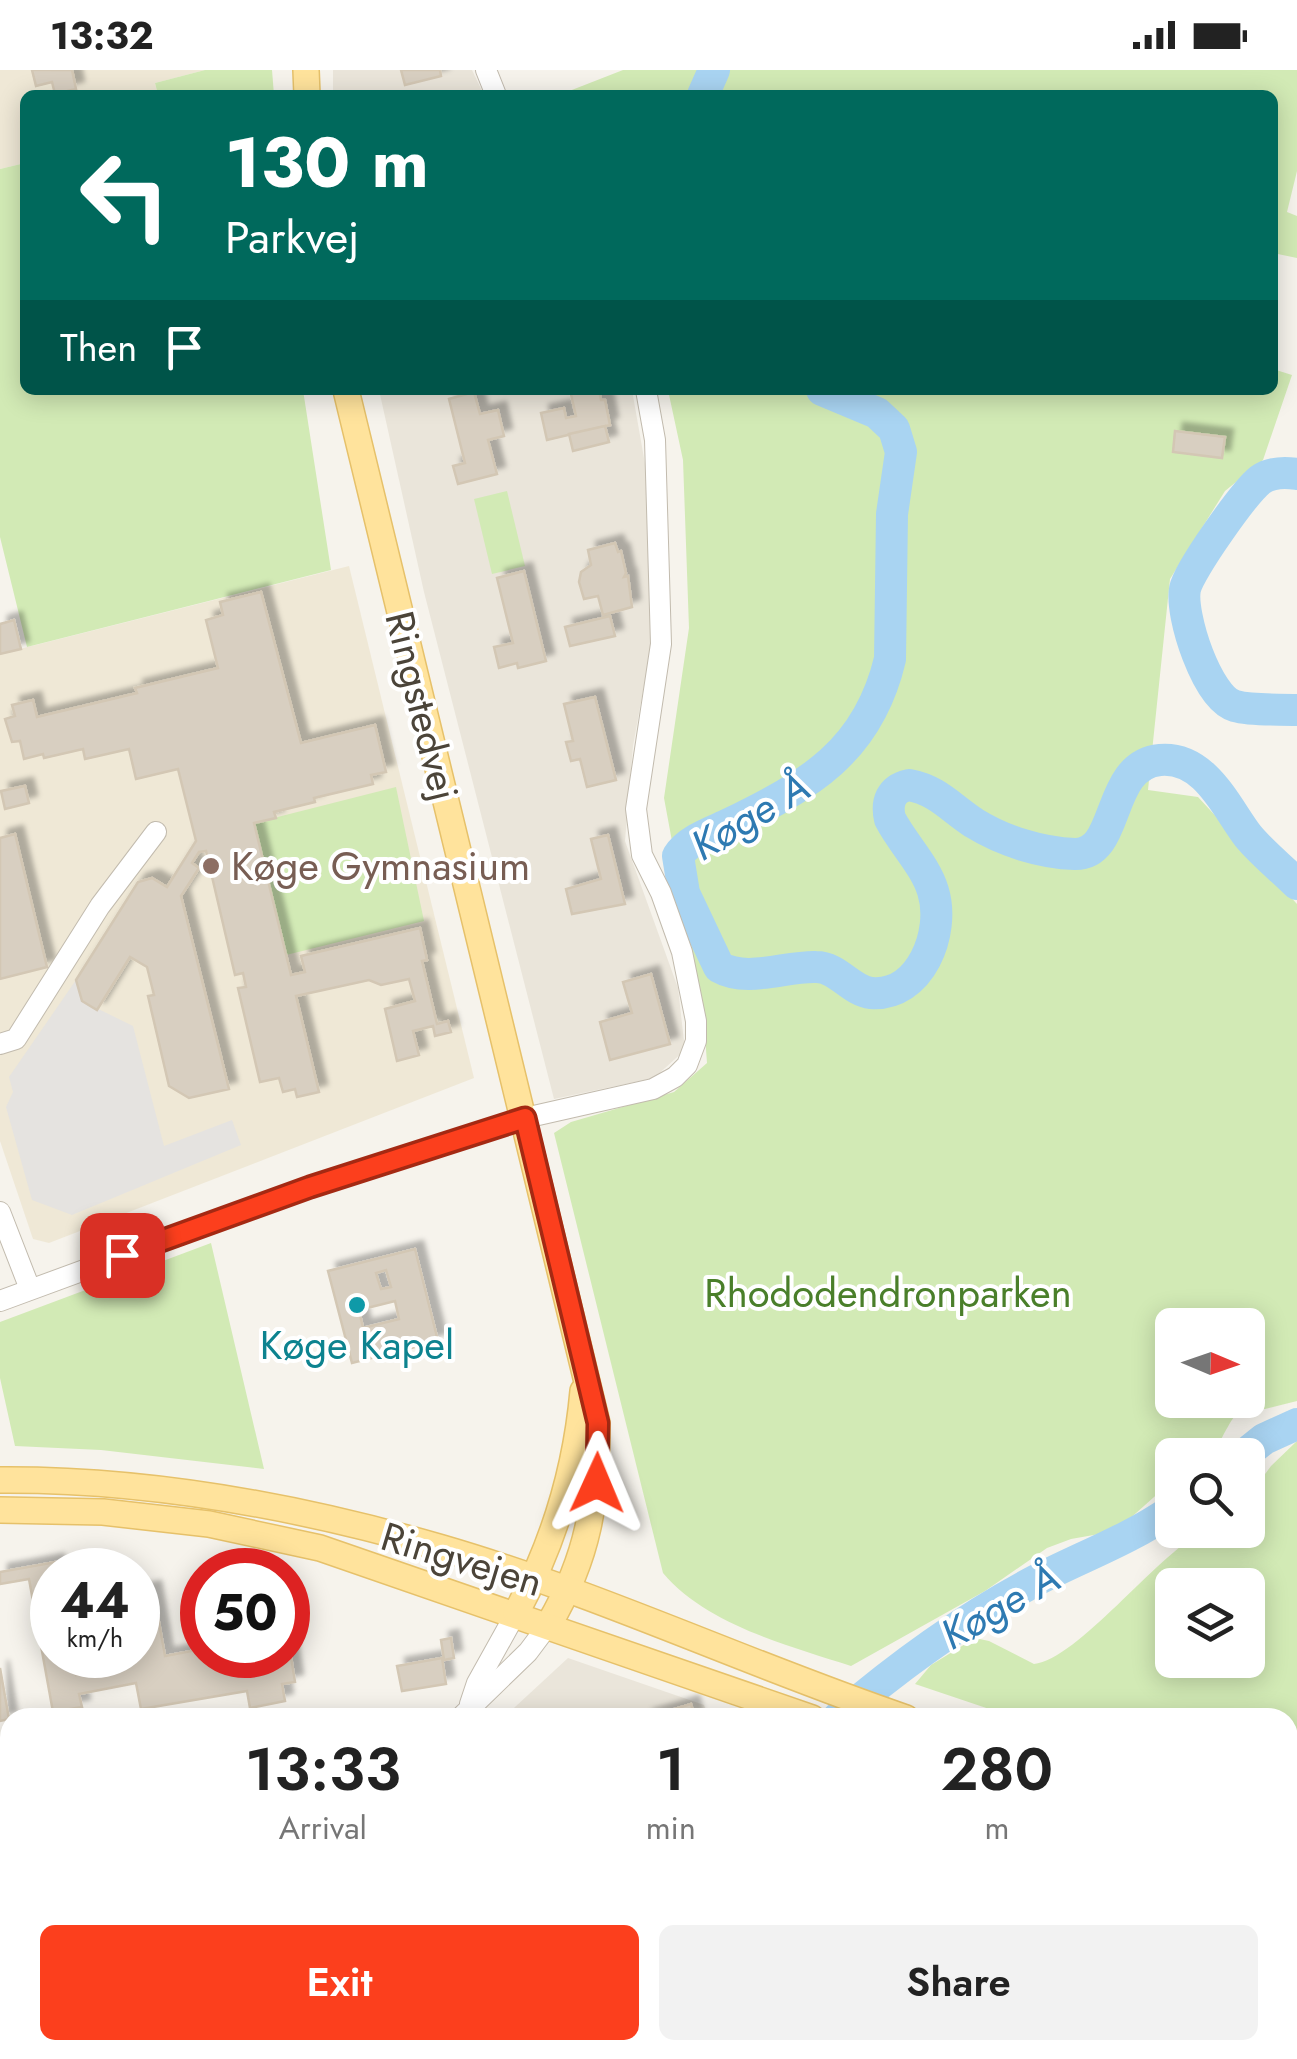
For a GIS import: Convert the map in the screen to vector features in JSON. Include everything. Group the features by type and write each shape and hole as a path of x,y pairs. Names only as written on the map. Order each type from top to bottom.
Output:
{"main road":[{"name":"Ringstedvej","path":"347,395 598,1423 597,1483 581,1562 550,1624"},
{"name":"Ringstedvej","path":"516,1613 534,1580 571,1478 584,1371"},
{"name":"Ringvejen","path":"0,1480 107,1486 223,1499 442,1548 880,1708"},
{"name":"Ringvejen","path":"0,1510 103,1512 209,1524 320,1548 786,1708"}],"street":[{"path":"0,1301 310,1187 525,1118 653,1089 675,1077 686,1065 696,1041 696,1021 682,952 661,893 642,856 636,810 661,644 655,440 647,395"},
{"path":"0,1044 16,1039 100,906 156,832"},
{"path":"0,1212 30,1289"},
{"path":"467,1708 516,1613"},
{"path":"470,1708 528,1652 550,1624"}],"shaded area":[{"path":"0,70 205,70 155,83 157,90 20,90 20,164 0,169"},
{"path":"333,70 472,70 482,90 333,90"},
{"path":"380,395 633,395 651,498 653,636 633,746 625,841 678,988 685,1050 654,1078 554,1099 424,592"},
{"name":"Køge Gymnasium","path":"349,566 474,1078 49,1243 33,1239 0,1141 0,654"},
{"path":"76,980 82,1001 133,1026 164,1146 232,1120 241,1145 72,1215 32,1200 6,1107 13,1092 9,1077"},
{"path":"568,1658 705,1708 514,1708"}],"green space":[{"path":"205,70 272,70 274,90 157,90 155,83"},
{"path":"623,70 1297,70 1297,171 1287,212 1297,216 1297,258 1278,254 1278,90 572,90"},
{"path":"20,164 20,395 304,395 331,570 27,647 0,537 0,169"},
{"name":"Rhododendronparken","path":"1278,371 1292,375 1263,460 1225,491 1170,579 1148,790 1198,797 1297,904 1297,1401 1265,1409 1265,1308 1155,1308 1155,1418 1234,1418 1222,1438 1155,1438 1155,1496 1126,1522 1105,1533 1047,1548 985,1591 851,1666 725,1620 702,1607 663,1573 554,1133 571,1122 674,1092 707,1063 703,1009 664,798 689,628 683,460 669,395 1278,395"},
{"path":"507,491 525,566 492,574 474,499"},
{"path":"396,787 424,921 286,955 254,823"},
{"path":"211,1243 264,1469 101,1450 15,1446 0,1378 0,1322"},
{"path":"1297,1441 1297,1708 986,1708 915,1684 931,1665 975,1638 1034,1664 1052,1658 1072,1645 1155,1569 1155,1678 1265,1678 1265,1568 1157,1568 1179,1548 1265,1548 1265,1474"}],"building":[{"path":"32,70 72,70 76,89 54,90 52,82 36,86"},
{"path":"401,70 440,70 441,76 405,85"},
{"path":"475,395 480,414 498,410 504,436 488,440 497,474 458,484 453,466 465,463 449,399"},
{"path":"571,395 600,395 605,400 610,425 547,440 541,413 564,408 566,418 576,416"},
{"path":"605,426 609,442 573,451 569,434"},
{"path":"1175,431 1225,437 1222,458 1173,452"},
{"path":"615,543 621,551 624,577 628,576 632,607 603,615 598,596 584,599 579,582 581,572 591,565 588,550"},
{"path":"524,571 546,661 499,668 494,647 513,643 497,578"},
{"path":"261,592 301,743 375,725 386,772 371,775 373,784 314,798 315,802 274,812 276,818 254,823 291,975 305,972 301,956 420,928 427,960 422,961 437,1024 448,1021 451,1032 435,1036 433,1026 413,1031 419,1055 397,1061 385,1009 415,1001 409,979 381,985 369,980 296,996 319,1092 297,1097 295,1089 283,1092 279,1078 260,1082 238,988 246,987 243,973 235,975 206,851 199,852 192,863 199,868 181,896 229,1089 189,1098 169,1086 148,996 154,995 147,967 130,957 97,1010 82,1001 76,980 138,882 152,878 167,887 196,841 178,769 136,779 129,749 85,759 83,749 24,759 20,741 12,742 5,719 15,716 12,705 33,700 37,717 218,668 206,620 223,615 220,602"},
{"path":"610,616 615,636 570,646 565,627"},
{"path":"14,620 21,649 0,654 0,624"},
{"path":"595,697 616,780 587,787 580,759 571,761 566,742 573,741 564,704"},
{"path":"25,786 29,803 5,809 1,791"},
{"path":"15,834 47,967 0,979 0,838"},
{"path":"608,835 625,904 572,914 566,889 601,879 591,839"},
{"path":"651,974 670,1044 610,1060 600,1022 632,1013 623,982"},
{"name":"Køge Kapel","path":"415,1249 438,1341 352,1363 328,1271","holes":["386,1270 391,1287 381,1289 376,1273","395,1301 399,1319 363,1328 359,1310"]},
{"path":"30,1567 30,1585 29,1579 0,1584 0,1572"},
{"path":"160,1628 165,1656 180,1653 180,1678 294,1678 295,1682 282,1684 285,1701 250,1708 247,1691 141,1708 136,1683 79,1694 82,1707 52,1708 47,1678 160,1678"},
{"path":"451,1638 454,1658 444,1660 441,1640"},
{"path":"442,1658 446,1684 402,1691 397,1666"},
{"path":"0,1668 7,1708 0,1708"}],"waterway":[{"name":"Køge Å","path":"705,90 714,70"},
{"name":"Køge Å","path":"834,395 877,413 894,429 901,452 892,514 890,659 867,719 831,762 785,795 694,841 678,856 684,893 719,967 742,974 824,968 871,993 903,985 916,974 932,943 936,908 925,872 890,819 891,797 909,785 936,795 997,835 1023,845 1075,854 1090,850 1100,840 1130,777 1142,766 1160,760 1176,761 1190,766 1213,786 1253,842 1297,884"},
{"name":"Køge Å","path":"1297,474 1269,475 1252,488 1218,532 1185,589 1191,635 1206,672 1225,700 1242,708 1297,710"},
{"name":"Køge Å","path":"1265,1439 1297,1424"},
{"name":"Køge Å","path":"850,1708 957,1627 1035,1581 1155,1520"}],"place":[{"name":"Køge Gymnasium","path":"211,866"},
{"name":"Køge Kapel","path":"357,1305"}],"route":[{"path":"122,1255 310,1187 525,1118 598,1423 597,1483"}]}
